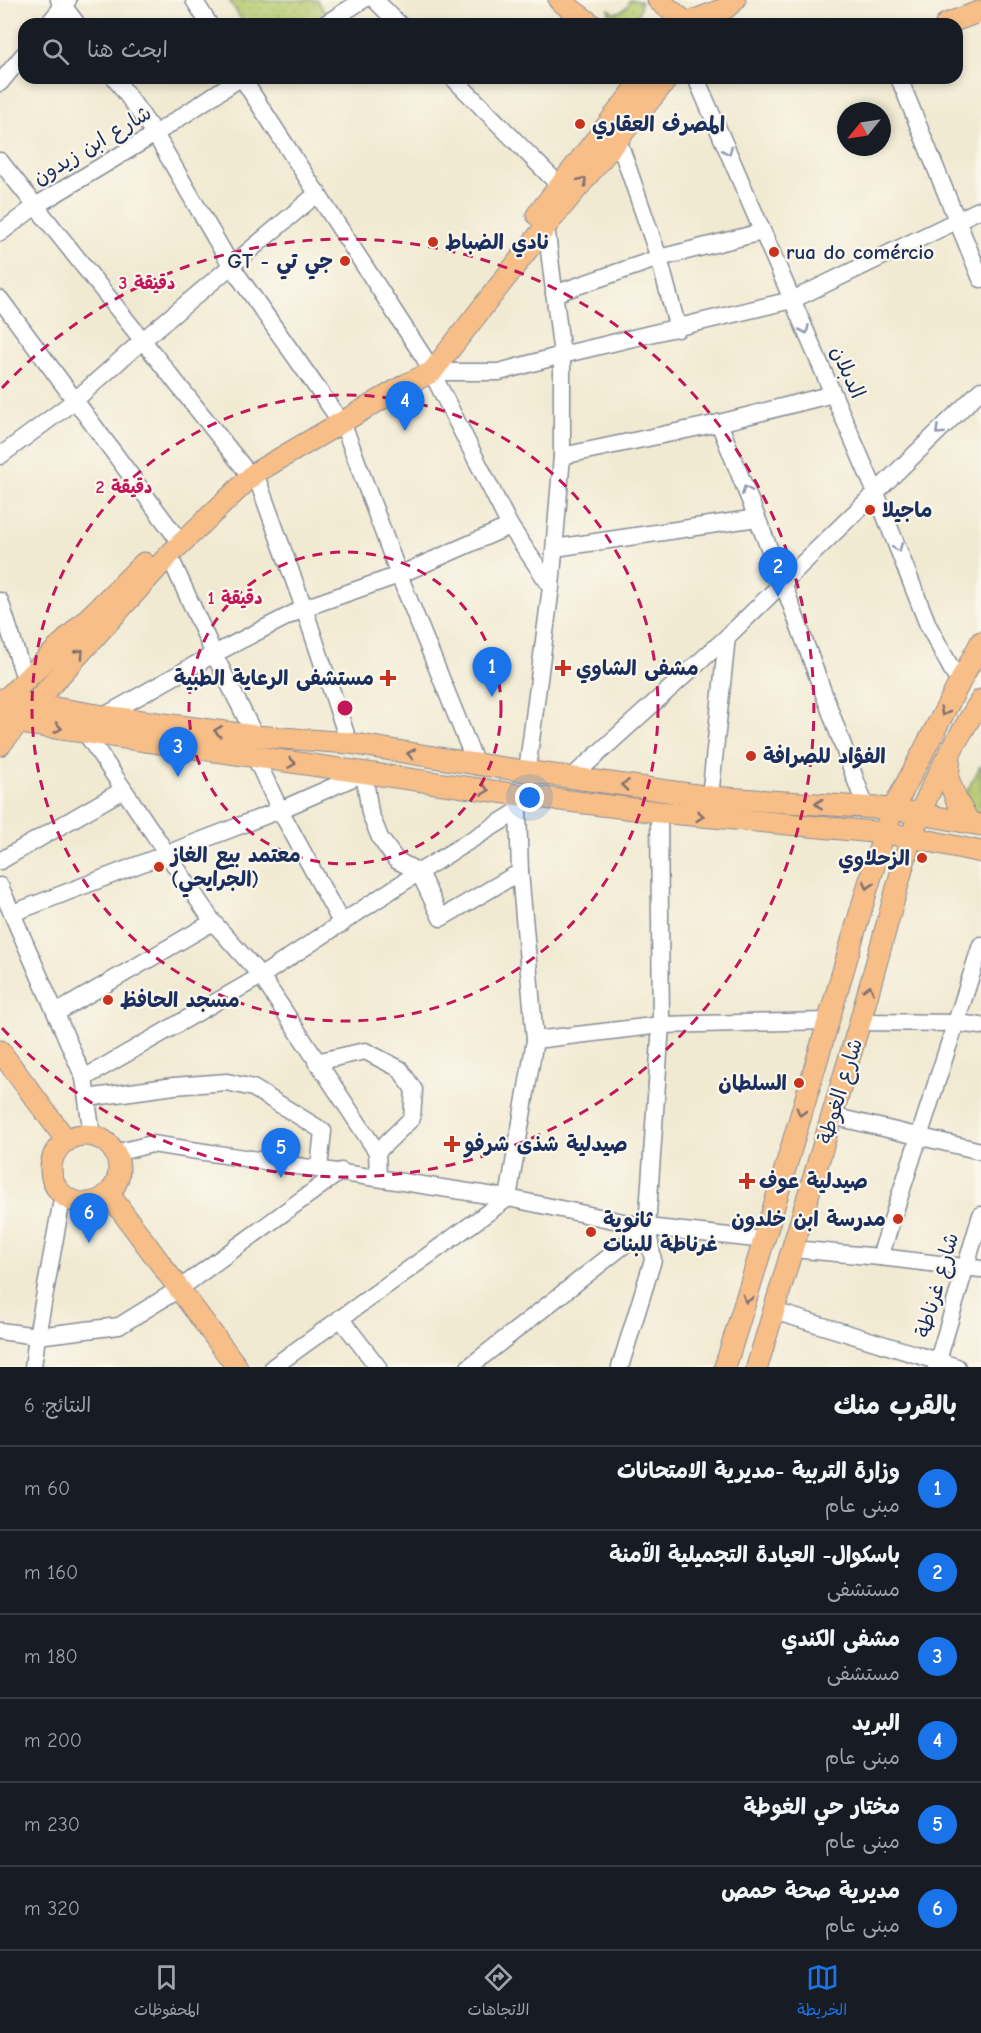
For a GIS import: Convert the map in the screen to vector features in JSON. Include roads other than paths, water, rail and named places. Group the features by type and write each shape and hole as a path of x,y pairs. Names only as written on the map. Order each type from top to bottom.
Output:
{"main road":[{"path":"559,0 583,18"},
{"path":"663,7 678,18"},
{"path":"706,18 730,11"},
{"path":"962,18 981,11"},
{"path":"428,366 560,186 639,84"},
{"path":"2,702 174,534 249,471 339,418 407,384 428,366 663,84"},
{"path":"0,745 10,721 33,705 169,555 249,471"},
{"path":"725,1367 765,1240 827,1021 884,833 893,809 981,642"},
{"name":"شارع الغوطة","path":"762,1366 774,1311 860,1022 911,837 919,814 951,749 981,700"},
{"path":"2,702 255,736 349,743 476,764 710,797 893,809 975,824"},
{"path":"10,721 364,773 519,803 659,812 884,833 981,852"},
{"path":"951,749 948,778 956,799 975,824"},
{"path":"0,1051 67,1141"},
{"path":"92,1136 109,1145 119,1164 119,1175 109,1194 91,1203 81,1203 71,1200 56,1186 51,1166 59,1148 67,1141 75,1137 92,1136"},
{"path":"109,1194 237,1367"}],"street":[{"path":"194,0 205,18"},
{"path":"334,18 363,0"},
{"path":"375,0 393,18"},
{"path":"52,18 63,2 73,18"},
{"path":"0,83 18,61"},
{"path":"119,84 155,134 232,267 339,418 399,575 476,764"},
{"name":"شارع ابن زيدون","path":"0,233 37,205 155,134 232,84"},
{"path":"245,84 318,193 428,366 510,526 551,586"},
{"path":"459,84 560,186"},
{"name":"الدبلان","path":"699,84 876,493 928,625 959,683"},
{"path":"901,84 981,279"},
{"path":"618,139 659,258 678,329"},
{"path":"0,161 249,471 304,608 349,743"},
{"path":"0,456 74,401 318,193"},
{"path":"428,366 499,372 792,300 981,209"},
{"path":"527,771 551,586 562,456 562,355 546,226"},
{"path":"554,294 659,258 762,232"},
{"path":"0,299 174,534"},
{"path":"571,778 727,637 981,390"},
{"path":"562,456 719,423 833,394"},
{"path":"719,423 783,583 866,808"},
{"path":"555,548 757,518"},
{"path":"104,716 214,654 304,608 399,575 510,526"},
{"path":"169,555 214,654 255,736"},
{"path":"0,601 26,679"},
{"path":"710,797 727,637"},
{"path":"85,732 213,922 261,976 377,1152 378,1177"},
{"path":"255,757 280,810 342,924"},
{"path":"13,913 280,810 364,773 370,813 380,838 396,860 419,872 441,918 520,872"},
{"path":"0,861 123,790"},
{"path":"273,1367 507,1198 535,1040 520,872 519,803"},
{"path":"84,1078 261,976 342,924 519,803"},
{"path":"620,1367 653,1260 647,1227 661,1025 659,812"},
{"path":"0,886 84,1078 92,1136"},
{"path":"56,1013 213,922"},
{"path":"880,1257 981,945"},
{"path":"535,1040 661,1025 827,1021"},
{"path":"860,1022 957,1023 981,1026"},
{"path":"316,1062 365,1051 400,1069 414,1090 412,1118 377,1152"},
{"path":"87,1098 227,1082 253,1088 323,1131 319,1168"},
{"path":"832,1116 981,1151"},
{"path":"115,1154 152,1144 507,1198 647,1227 765,1240"},
{"path":"0,1331 37,1336 119,1326 179,1289 341,1171"},
{"path":"33,1367 63,1194"},
{"name":"شارع غرناطة","path":"937,1365 973,1268 981,1215"},
{"path":"470,1367 647,1227"},
{"path":"793,1249 973,1268"},
{"path":"774,1311 937,1365 957,1367"},
{"path":"340,1318 378,1367"}],"place":[{"name":"المصرف العقاري","path":"580,124"},
{"name":"نادي الضباط","path":"433,242"},
{"name":"rua do comércio","path":"774,252"},
{"name":"GT - جي تي","path":"345,261"},
{"name":"البريد","path":"405,431"},
{"name":"ماجيلا","path":"870,510"},
{"name":"باسكوال- العيادة التجميلية الآمنة","path":"778,597"},
{"name":"مشفى الشاوي","path":"563,668"},
{"name":"مستشفى الرعاية الطبية","path":"388,678"},
{"name":"وزارة التربية -مديرية الامتحانات","path":"492,697"},
{"name":"الفؤاد للصرافة","path":"751,756"},
{"name":"مشفى الكندي","path":"178,777"},
{"name":"الزحلاوي","path":"922,858"},
{"name":"معتمد بيع الغاز (الجرايحي)","path":"159,867"},
{"name":"مسجد الحافظ","path":"108,1000"},
{"name":"السلطان","path":"799,1083"},
{"name":"صيدلية شذى شرفو","path":"452,1144"},
{"name":"مختار حي الغوطة","path":"281,1178"},
{"name":"صيدلية عوف","path":"747,1181"},
{"name":"مدرسة ابن خلدون","path":"898,1219"},
{"name":"ثانوية غرناطة للبنات","path":"591,1232"},
{"name":"مديرية صحة حمص","path":"89,1243"}]}
